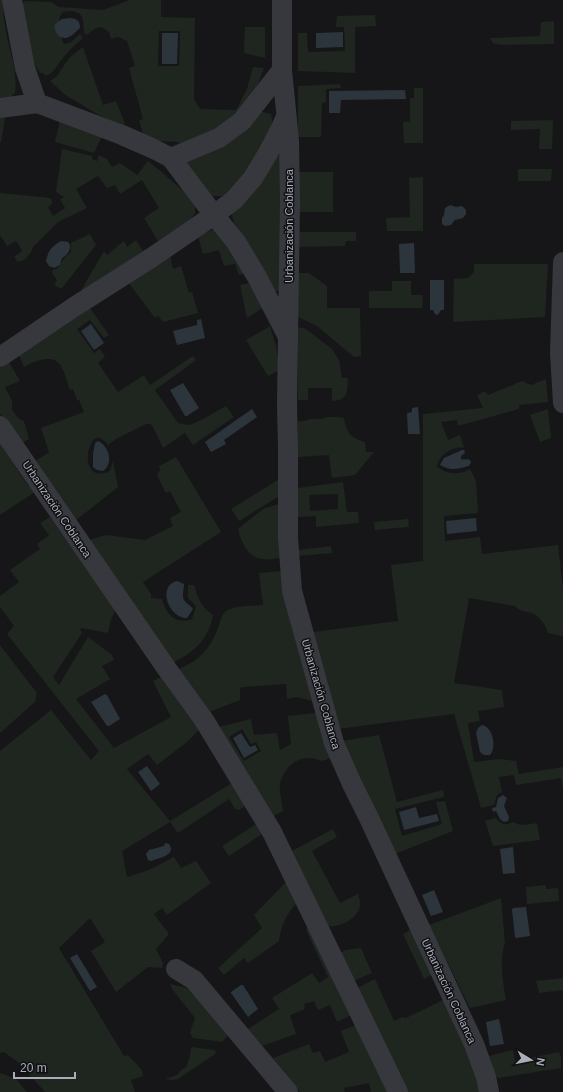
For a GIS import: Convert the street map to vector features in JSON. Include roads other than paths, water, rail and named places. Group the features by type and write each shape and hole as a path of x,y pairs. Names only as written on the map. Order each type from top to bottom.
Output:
{"street":[{"path":"12,0 25,68 37,103"},
{"name":"Urbanización Coblanca","path":"282,0 282,70 289,152 290,201 288,538 292,591 334,743 474,1044 486,1077 489,1092"},
{"path":"171,158 219,138 242,121 282,70"},
{"name":"Urbanización Coblanca","path":"0,108 37,103 122,135 171,158 236,242 257,277 288,337"},
{"name":"Urbanización Coblanca","path":"0,357 214,215 234,200 253,178 279,132 286,115"},
{"path":"563,262 560,353 563,403"},
{"name":"Urbanización Coblanca","path":"0,426 204,720 272,832 398,1092"},
{"path":"176,969 194,980 288,1092"}]}
